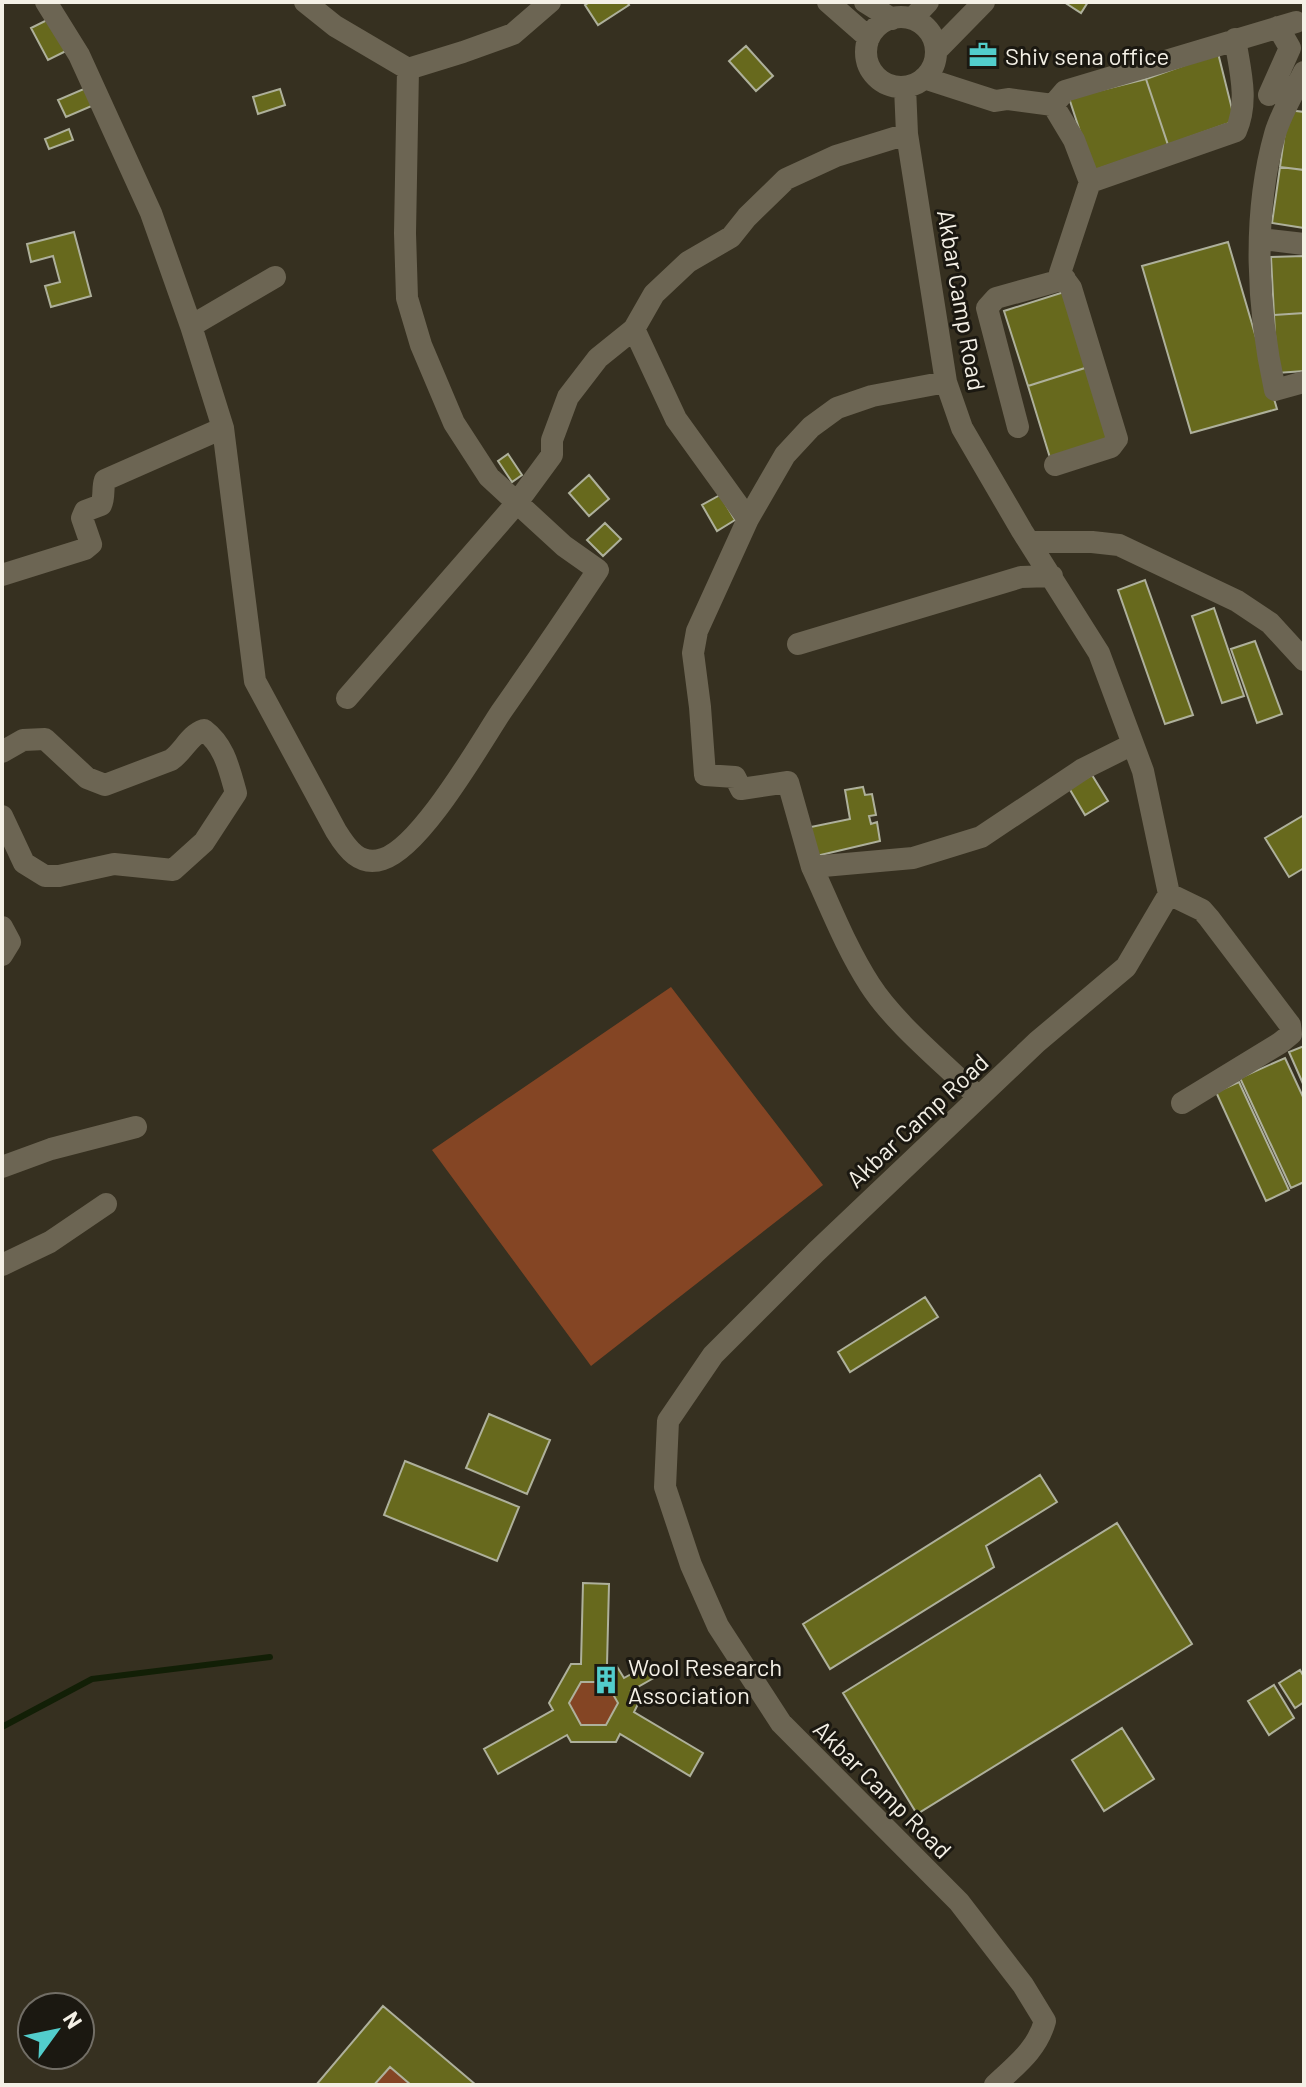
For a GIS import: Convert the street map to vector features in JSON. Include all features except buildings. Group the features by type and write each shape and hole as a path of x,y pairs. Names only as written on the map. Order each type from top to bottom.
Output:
{"street":[{"path":"46,2 79,55 151,213 223,428 255,681 348,851 364,861 382,860 398,852 432,815 598,570 564,546 489,477 454,423 421,345 407,298 408,69"},
{"path":"305,2 335,26 408,69 513,34 550,2"},
{"path":"828,2 869,38"},
{"path":"865,2 924,26 933,37 925,70"},
{"path":"928,2 902,19 878,26 869,38 866,52 869,67 890,86 925,70 984,2"},
{"path":"1053,105 1065,91 1287,25 1290,48 1288,101"},
{"path":"1090,182 1236,131 1241,118 1244,88 1235,39"},
{"path":"925,70 1000,90 1008,99 1053,105"},
{"name":"Akbar Camp Road","path":"925,70 907,134 946,382 962,428 1099,653 1143,771 1169,894 1126,967 978,1097 713,1355 668,1421 665,1487 691,1565 718,1626 781,1723 959,1902 1023,1985 1045,2021 1041,2036 1030,2053 995,2085"},
{"path":"1304,72 1275,132 1260,216 1264,339 1275,390 1304,382"},
{"path":"1053,105 1074,140 1090,182 1060,273 1071,288 1117,439 1111,447 1055,465"},
{"path":"347,698 516,504 552,455 552,440 568,397 598,358 634,329 654,294 688,262 731,237 786,179 836,156 907,134"},
{"path":"1261,239 1304,244"},
{"path":"191,326 275,277"},
{"path":"1018,427 987,308 996,298 1065,279"},
{"path":"634,329 676,419 748,519"},
{"path":"946,382 872,396 837,408 811,427 785,455 748,519 697,631 693,653 705,775 735,777 741,789 788,782 812,867 871,986 890,1010 978,1097"},
{"path":"2,575 85,549 91,544 82,518 85,511 101,505 105,497 105,480 223,428"},
{"path":"1029,542 1119,545 1237,601 1270,623 1304,660"},
{"path":"798,644 1021,577 1052,576"},
{"path":"2,752 23,740 45,739 87,778 105,785 171,760 195,733 204,730 214,737 224,754 236,793 204,842 173,870 114,864 45,876 24,863 2,816"},
{"path":"812,867 913,858 981,837 1083,769 1131,745"},
{"path":"1169,894 1202,910 1209,918 1290,1025 1291,1034 1182,1103"},
{"path":"2,927 10,942 2,955"},
{"path":"2,1167 51,1149 136,1127"},
{"path":"2,1265 50,1242 106,1204"}],"shaded area":[{"path":"671,987 823,1185 591,1366 432,1150"},
{"path":"581,1682 606,1682 618,1703 606,1725 581,1725 569,1703"},
{"path":"390,2067 411,2085 374,2085"}],"waterway":[{"path":"2,1727 92,1679 270,1657"}],"place":[{"name":"Shiv sena office","path":"983,55"},
{"name":"Wool Research Association","path":"606,1680"}]}
